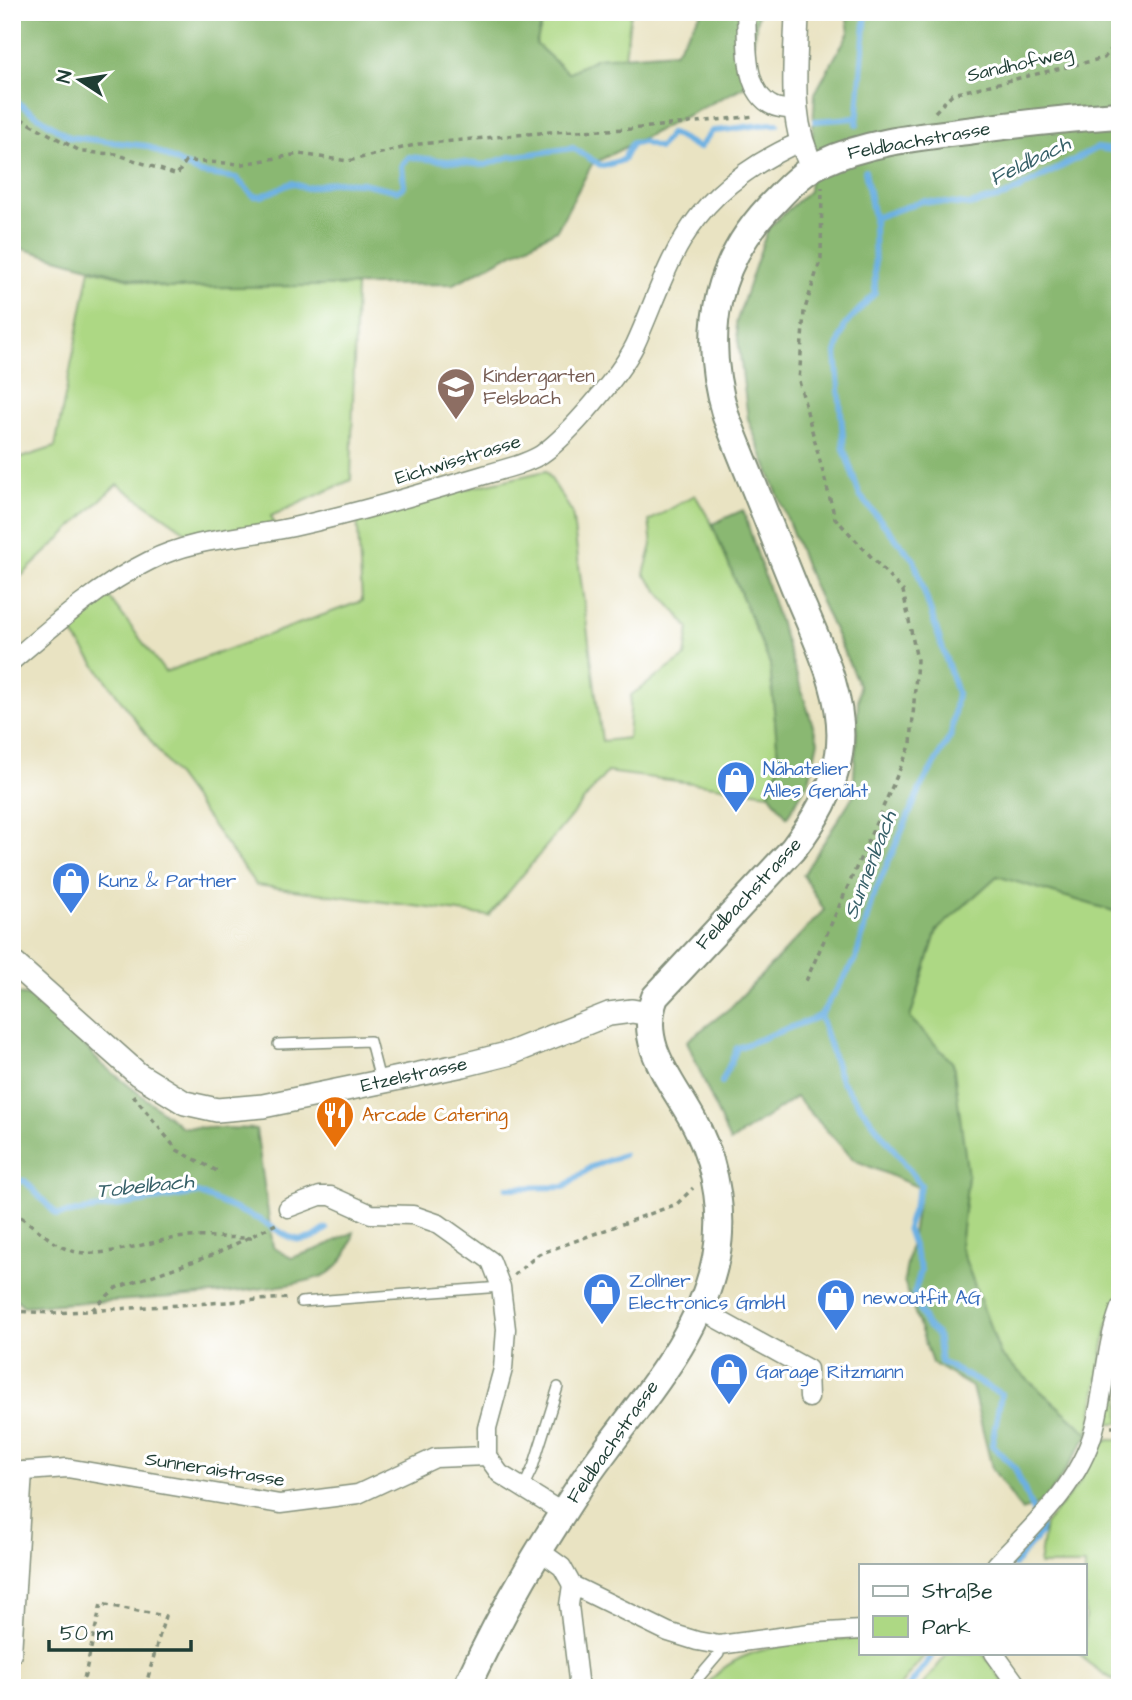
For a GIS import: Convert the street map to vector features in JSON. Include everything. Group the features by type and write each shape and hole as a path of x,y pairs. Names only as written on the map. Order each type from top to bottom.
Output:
{"main road":[{"name":"Feldbachstrasse","path":"466,1688 493,1632 563,1513 665,1368 699,1309 716,1261 719,1240 715,1186 699,1132 652,1047 649,1014 661,988 793,849 810,826 825,801 839,752 840,721 827,670 726,417 716,383 713,350 717,303 724,275 743,237 758,217 816,166 876,145 927,136 1063,118 1120,115"}],"street":[{"path":"746,12 751,75 761,94 774,106 796,110"},
{"path":"797,12 796,110 800,142 816,166"},
{"name":"Eichwisstrasse","path":"12,661 72,611 161,556 199,541 277,531 357,513 518,465 541,455 598,398 634,348 666,271 698,216 766,158 800,142"},
{"name":"Etzelstrasse","path":"12,962 138,1074 185,1103 235,1110 511,1053 609,1014 632,1011 649,1014"},
{"path":"284,1215 320,1196 331,1196 371,1214 413,1215 439,1224 486,1256 495,1267 501,1287 506,1344 487,1428 487,1456 495,1469 563,1513"},
{"path":"997,1564 1063,1491 1086,1451 1095,1427 1109,1347 1120,1308"},
{"path":"699,1309 808,1368 809,1398"},
{"name":"Sunneraistrasse","path":"18,1471 67,1468 280,1504 358,1494 435,1458 487,1456"},
{"path":"12,1654 18,1471"},
{"path":"540,1552 562,1567 572,1585 668,1632 719,1645 810,1633 859,1630"},
{"path":"572,1585 569,1605 579,1688"},
{"path":"995,1654 1019,1688"}],"lane":[{"path":"278,1044 370,1041 380,1082"},
{"path":"301,1302 501,1287"},
{"path":"523,1488 533,1467 558,1387"},
{"path":"690,1688 719,1654 719,1645"}],"path":[{"name":"Sandhofweg","path":"928,120 952,94 1104,58 1120,39"},
{"path":"12,114 82,152 116,154 177,175 186,161 243,164 299,154 348,161 419,144 550,132 631,130 767,116"},
{"path":"806,981 911,744 917,660 904,591 835,518 799,380 804,312 821,258 816,166"},
{"path":"130,1091 150,1121 177,1150 221,1173"},
{"path":"501,1287 539,1254 677,1204 694,1187"},
{"path":"12,1212 55,1242 76,1252 187,1237 252,1238"},
{"path":"92,1310 116,1288 266,1232 284,1215"},
{"path":"12,1311 92,1310 285,1297 301,1302"},
{"path":"82,1688 101,1604 165,1616 145,1688"}],"green space":[{"path":"12,12 415,12 474,23 485,12 545,12 536,44 568,73 597,58 675,52 702,12 758,12 747,85 592,164 557,230 454,284 167,288 12,246"},
{"path":"545,12 631,12 625,56 597,58 568,73 536,44"},
{"path":"846,12 1032,12 1056,16 1064,12 1120,12 1120,913 997,876 937,930 910,1018 953,1063 968,1176 960,1246 1001,1356 1089,1434 1045,1502 1022,1511 992,1468 972,1387 932,1363 904,1281 920,1188 854,1160 796,1097 730,1142 687,1041 730,1008 824,910 803,875 853,796 859,685 812,582 748,419 736,323 768,228 809,191 815,93 849,32"},
{"path":"90,269 167,288 356,285 351,480 271,516 277,531 199,541 117,484 12,585 12,461 55,447"},
{"path":"546,471 572,512 602,741 628,738 631,695 685,657 689,628 644,574 652,545 649,521 695,495 712,524 770,664 779,767 769,793 607,772 489,916 256,885 61,618 103,589 165,672 362,601 357,513"},
{"path":"743,510 818,741 809,781 787,817 769,793 779,767 770,664 712,524"},
{"path":"997,876 1120,913 1120,1295 1107,1326 1089,1434 1001,1356 960,1246 968,1176 910,1018 937,930"},
{"path":"12,993 42,998 100,1063 182,1127 256,1129 273,1247 291,1258 354,1232 349,1249 340,1263 330,1272 310,1280 234,1292 24,1306 12,1296"},
{"path":"1120,1323 1120,1423 1106,1423 1103,1414"},
{"path":"1108,1440 1120,1440 1120,1685 1080,1654 1086,1654 1086,1564 1039,1564 1045,1524 1078,1485 1096,1448"},
{"path":"859,1637 859,1654 925,1654 898,1688 705,1688 718,1672 735,1661 775,1647"},
{"path":"947,1654 984,1654 1007,1688 920,1688"}],"waterway":[{"path":"857,124 866,12"},
{"path":"12,99 69,137 147,146 200,173 236,178 254,196 262,196 292,183 306,188 334,182 362,183 398,191 404,186 402,165 409,157 485,165 509,157 573,148 602,166 623,160 632,143 643,142 659,148 671,133 699,148 712,131 777,124"},
{"path":"815,121 855,118"},
{"name":"Feldbach","path":"874,218 923,201 969,205 1005,196 1097,148 1120,151"},
{"name":"Sunnenbach","path":"865,171 874,218 875,293 845,325 836,353 844,449 860,496 914,560 957,693 951,735 921,787 872,899 856,959 820,1016 841,1081 921,1185 907,1228 921,1270 914,1294 926,1325 937,1334 941,1362 1001,1394 992,1445 1015,1468 1035,1516"},
{"name":"Tobelbach","path":"722,1082 737,1048 820,1016"},
{"name":"Tobelbach","path":"507,1188 564,1187 591,1167 623,1155"},
{"name":"Tobelbach","path":"12,1181 25,1181 57,1215 198,1193 258,1219 289,1237 300,1240 313,1238 326,1229"},
{"name":"Sunnenbach","path":"1015,1564 1040,1533 1040,1525"},
{"name":"Sunnenbach","path":"908,1688 933,1654"}],"place":[{"name":"Kindergarten Felsbach","path":"456,421"},
{"name":"Nähatelier Alles Genäht","path":"736,814"},
{"name":"Kunz & Partner","path":"71,915"},
{"name":"Arcade Catering","path":"335,1149"},
{"name":"Zollner Electronics GmbH","path":"602,1326"},
{"name":"newoutfit AG","path":"836,1332"},
{"name":"Garage Ritzmann","path":"729,1406"}]}
